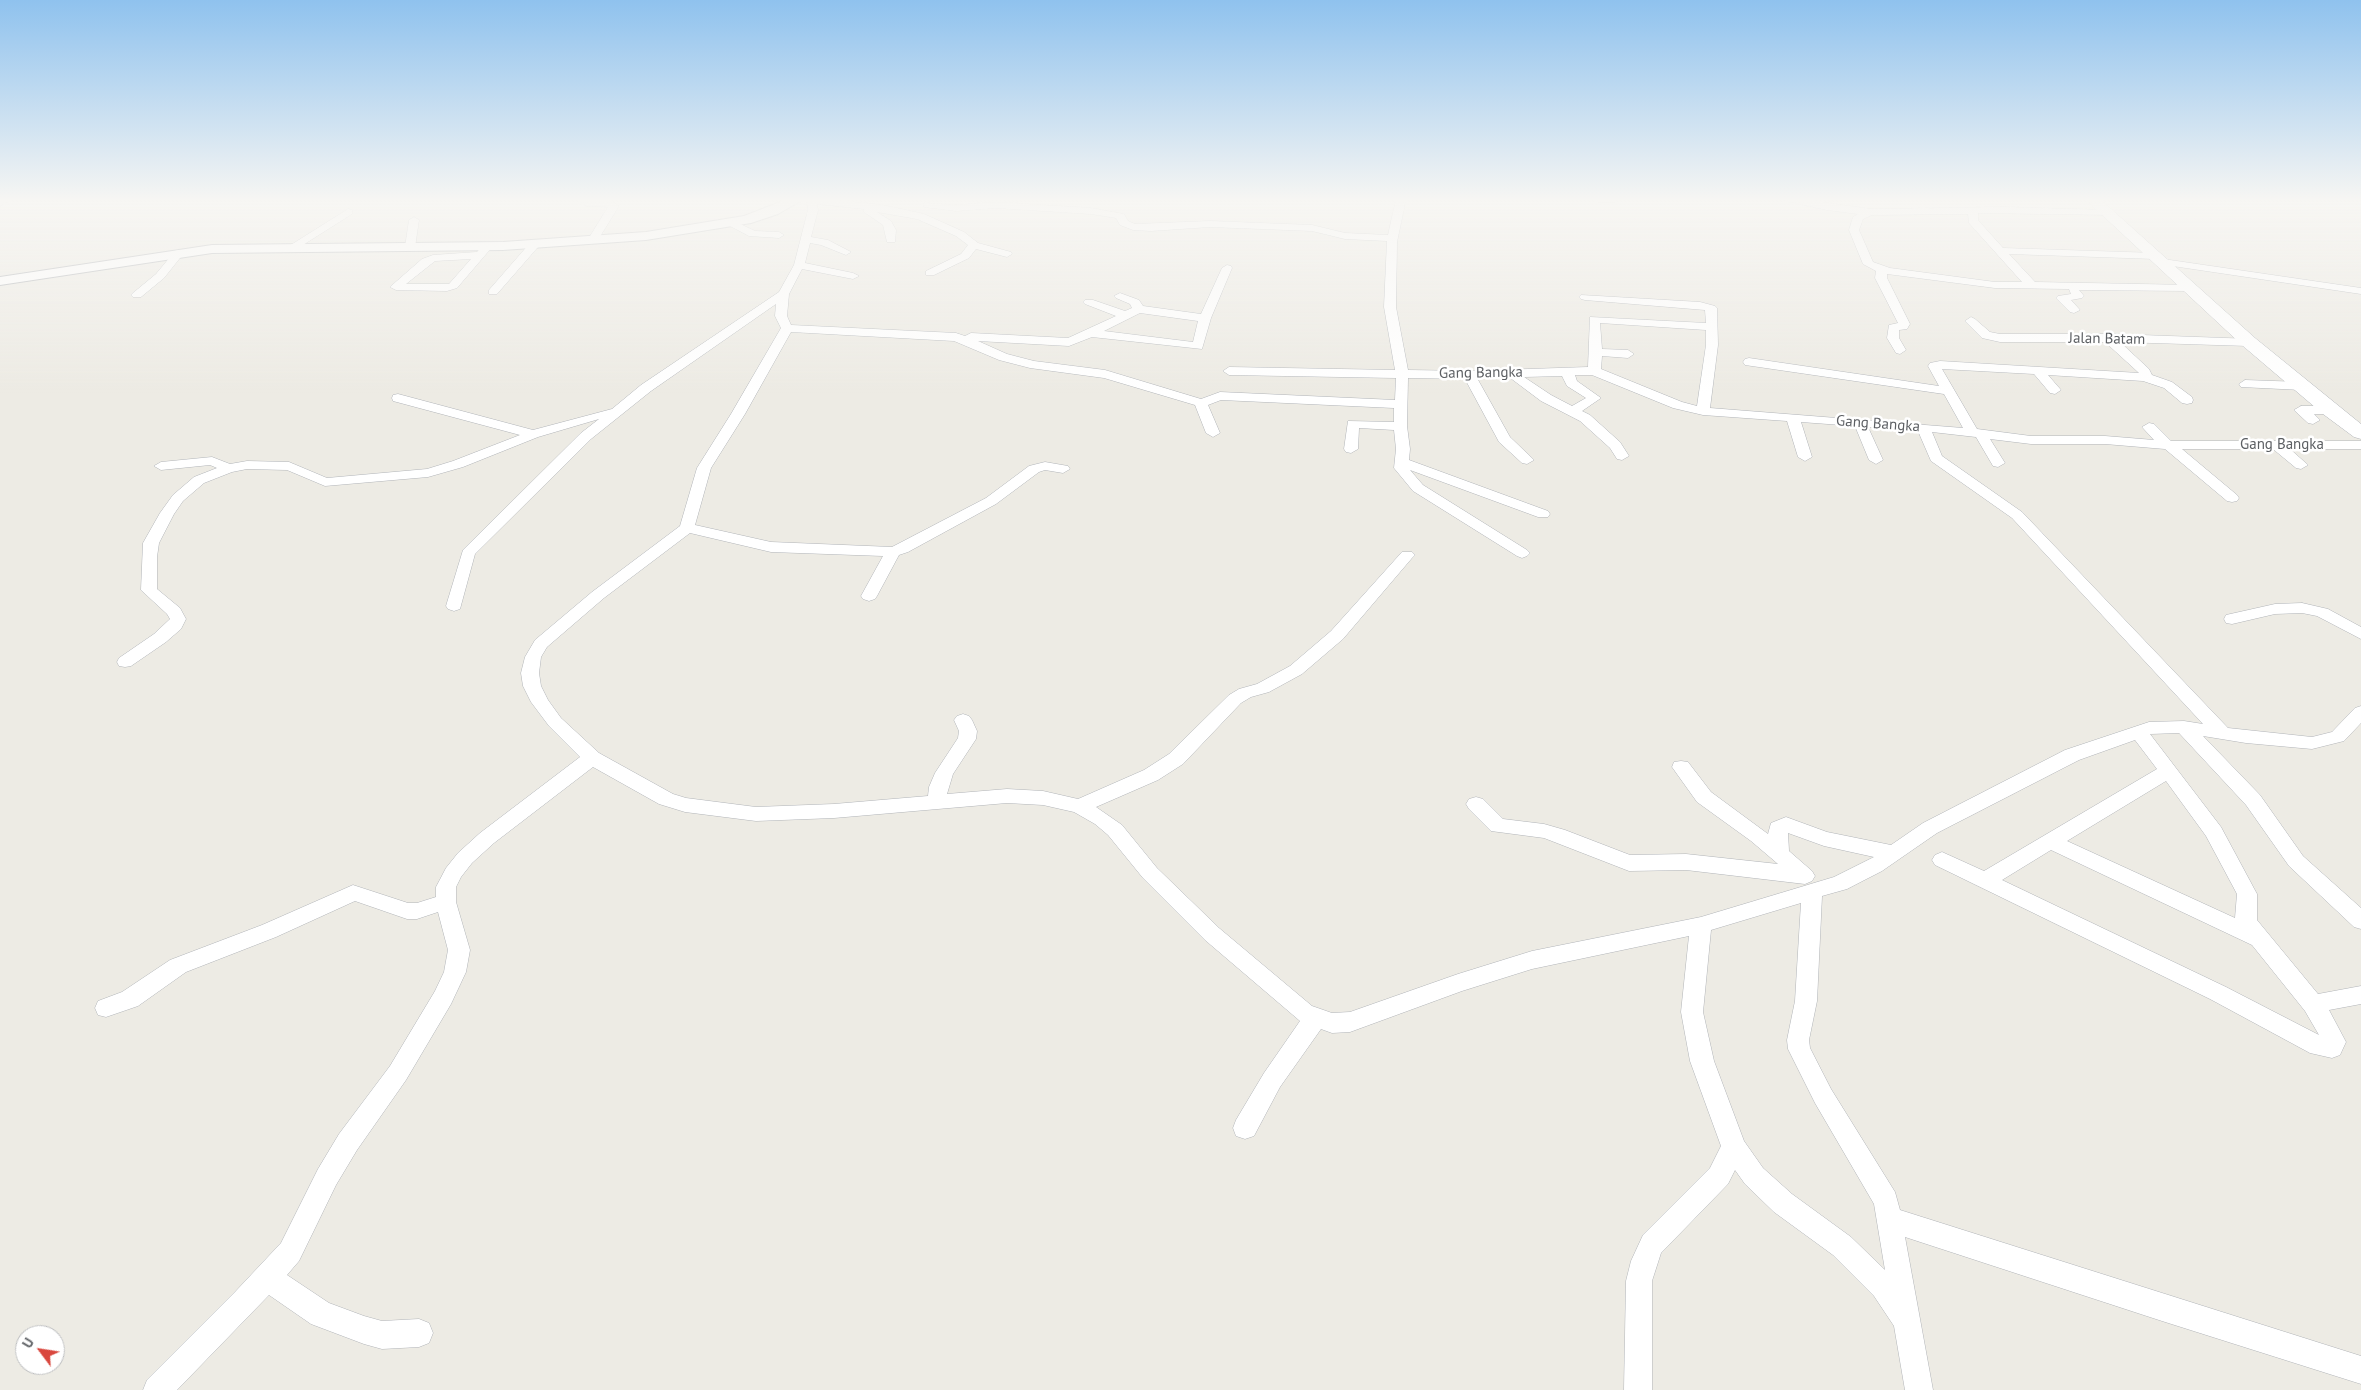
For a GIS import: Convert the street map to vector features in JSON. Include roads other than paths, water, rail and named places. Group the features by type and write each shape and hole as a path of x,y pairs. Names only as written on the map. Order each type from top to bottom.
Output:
{"main road":[{"path":"2165,264 2248,342 2330,410 2361,433"}],"street":[{"path":"0,280 107,264"},
{"path":"137,295 160,276 170,264"},
{"path":"422,264 396,287 408,289 447,288 453,286 472,264"},
{"path":"493,292 518,264"},
{"path":"930,274 950,264"},
{"path":"1392,264 1390,307 1402,374 1401,468 1418,488 1522,553"},
{"path":"1868,264 1882,270 1995,284 2190,288"},
{"path":"2012,264 2032,286"},
{"path":"2190,264 2361,292"},
{"path":"787,328 781,316 783,294 799,265 853,276"},
{"path":"1090,333 1198,346 1205,318 1227,268"},
{"path":"1882,270 1881,278 1904,324 1902,327 1893,328 1892,338 1900,350"},
{"path":"2070,285 2078,296 2062,298 2074,310"},
{"path":"454,606 465,562 472,549 586,436 615,411 783,294"},
{"path":"1120,296 1133,301 1138,308"},
{"path":"1585,297 1707,306 1711,308 1712,345 1703,411"},
{"path":"1089,302 1125,314"},
{"path":"787,328 1069,342 1138,308 1205,318"},
{"path":"1594,371 1596,352 1593,320 1596,318 1711,327"},
{"name":"Jalan Batam","path":"1971,321 1986,335 2000,338 2108,338 2248,342"},
{"path":"787,328 738,414 707,462 687,528 598,595 541,644 533,657 530,673 532,686 540,702 555,722 592,758 666,799 704,808 756,814 834,811 1025,796 1079,806 1102,819 1115,830 1150,873 1205,928 1293,1004 1304,1013 1332,1023 1350,1022 1458,983 1532,960 1701,925 1780,903 1811,885"},
{"path":"956,337 982,346 1004,357 1033,377"},
{"path":"2023,338 2034,348"},
{"path":"2108,338 2145,372 2145,377"},
{"path":"1596,352 1628,354"},
{"path":"1004,357 1034,365 1105,374 1201,403 1220,396 1401,404"},
{"path":"1749,362 1947,391"},
{"path":"1998,463 1947,391 1934,366 2145,377 2168,384 2187,400"},
{"name":"Gang Bangka","path":"1229,371 1468,375 1594,371 1678,405 1703,411 1923,427 2031,440 2105,440 2167,445 2361,445"},
{"path":"1567,371 1571,383 1595,398 1573,411"},
{"path":"2038,371 2054,390"},
{"path":"1512,374 1546,398 1585,418 1615,445 1622,456"},
{"path":"1468,375 1497,429 1514,449 1527,460"},
{"path":"2246,379 2296,382"},
{"path":"398,398 533,434"},
{"path":"1201,403 1213,433"},
{"path":"2313,420 2301,410 2330,410"},
{"path":"125,662 160,638 175,625 178,619 174,611 149,590 147,584 151,543 167,513 178,498 195,483 229,468 247,466 289,466 325,482 428,473 458,464 533,434 615,411"},
{"path":"1793,418 1806,457"},
{"path":"1351,450 1353,423 1400,426"},
{"path":"1860,423 1876,460"},
{"path":"1923,427 1936,458 2017,515 2222,733"},
{"path":"2149,427 2167,445 2232,498"},
{"path":"2276,445 2301,465"},
{"path":"161,466 212,461 229,468"},
{"path":"1402,462 1503,501 1543,514"},
{"path":"687,528 771,547 893,552 903,549 991,501 1034,469 1046,466 1063,469"},
{"path":"869,596 893,552"},
{"path":"1079,806 1151,775 1176,758 1235,699 1245,693 1263,688 1296,670 1337,634 1407,555"},
{"path":"2232,619 2275,609 2302,608 2322,612 2361,634"},
{"path":"1476,804 1496,825 1544,831 1565,837 1629,863 1686,862 1811,885 1840,883 1875,866 1930,828 2072,755 2149,728 2184,727 2289,742 2321,742 2338,737 2361,712"},
{"path":"937,802 938,787 944,773 967,739 968,731 963,720"},
{"path":"2184,727 2252,800 2296,862 2361,921"},
{"path":"1942,860 2218,993 2318,1046 2332,1048 2335,1042 2313,1004 2247,923 2245,915 2247,894 2214,832 2139,732"},
{"path":"157,1390 290,1252 327,1177 348,1142 398,1073 443,997 455,972 459,950 446,902 446,887 453,873 465,858 592,758"},
{"path":"1681,766 1704,797 1779,853 1811,885 1806,1001 1798,1040 1799,1049 1823,1096 1886,1201 1919,1390"},
{"path":"1985,880 2169,771"},
{"path":"1779,853 1778,828 1786,824 1824,839 1893,853"},
{"path":"2050,841 2261,940"},
{"path":"106,1008 130,999 178,966 269,932 354,894 363,895 407,911 446,902"},
{"path":"1701,925 1692,1012 1702,1061 1734,1147 1754,1176 1783,1203 1842,1246 1883,1286 1906,1321"},
{"path":"2313,1004 2361,995"},
{"path":"1244,1128 1272,1080 1304,1033 1317,1018"},
{"path":"1638,1390 1640,1281 1644,1261 1652,1244 1719,1176 1734,1147"},
{"path":"1890,1219 2162,1308 2361,1370"},
{"path":"267,1278 321,1314 364,1330 382,1335 419,1333"}]}
